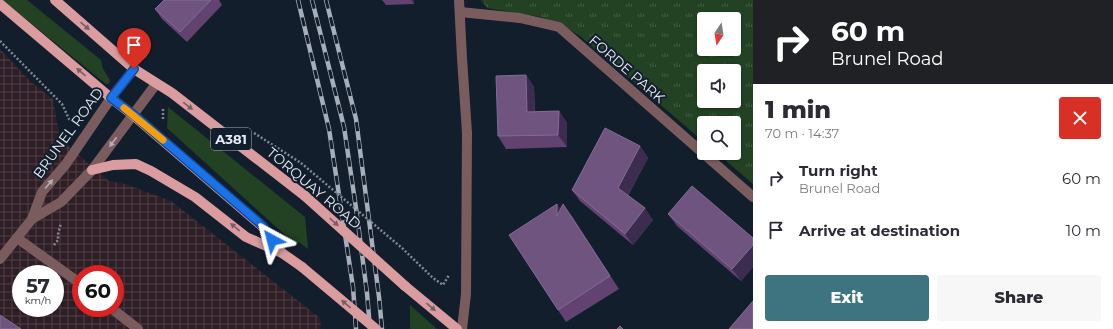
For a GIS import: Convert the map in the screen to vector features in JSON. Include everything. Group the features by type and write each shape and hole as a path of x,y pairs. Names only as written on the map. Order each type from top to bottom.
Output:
{"main road":[{"name":"TORQUAY ROAD","path":"55,0 134,69 172,94 305,196 405,286 457,329"},
{"path":"0,4 111,98 134,115 263,226 282,252"},
{"path":"92,170 113,164 136,164 151,171 195,196 246,236 282,252 376,329"}],"street":[{"path":"459,0 467,133 466,294 462,329"},
{"name":"FORDE PARK","path":"460,12 520,18 558,28 753,197"},
{"name":"BRUNEL ROAD","path":"0,259 32,219 42,192 69,159 111,98 134,69"},
{"name":"BRUNEL ROAD","path":"32,219 61,202 92,170 156,84"},
{"path":"17,238 72,278"},
{"path":"123,317 138,329"}],"path":[{"path":"0,41 62,104 69,119"},
{"path":"156,134 162,125 163,106 172,94"},
{"path":"252,132 301,163 402,248 433,278 443,285 451,273 466,269"}],"shaded area":[{"path":"0,49 30,81 53,99 60,139 109,181 125,184 171,201 320,318 321,329 0,329"}],"green space":[{"path":"2,0 27,0 101,60 103,69 110,80 109,84 106,84"},
{"path":"481,0 753,0 753,184 725,160 741,160 741,116 697,116 697,136 580,36 562,25 541,17 487,8"},
{"path":"168,107 305,217 308,249 299,242 296,245 167,128"},
{"path":"410,305 437,329 410,329"}],"building":[{"path":"164,0 211,0 180,32 155,9"},
{"path":"526,75 527,112 559,111 558,135 498,136 496,76"},
{"path":"605,128 640,146 618,188 645,208 625,234 572,190"},
{"path":"692,186 753,238 753,245 732,269 668,214"},
{"path":"557,204 557,216 563,204 610,276 558,310 509,235"},
{"path":"753,301 753,329 729,329"},
{"path":"0,315 21,329 0,329"}],"railway":[{"path":"298,0 329,129 353,287 356,329"},
{"path":"312,0 344,127 367,293 370,329"},
{"path":"326,0 356,119 382,329"}],"slow traffic":[{"path":"124,108 163,140"}],"route":[{"path":"134,69 111,98 134,115 263,226 272,240"}]}
